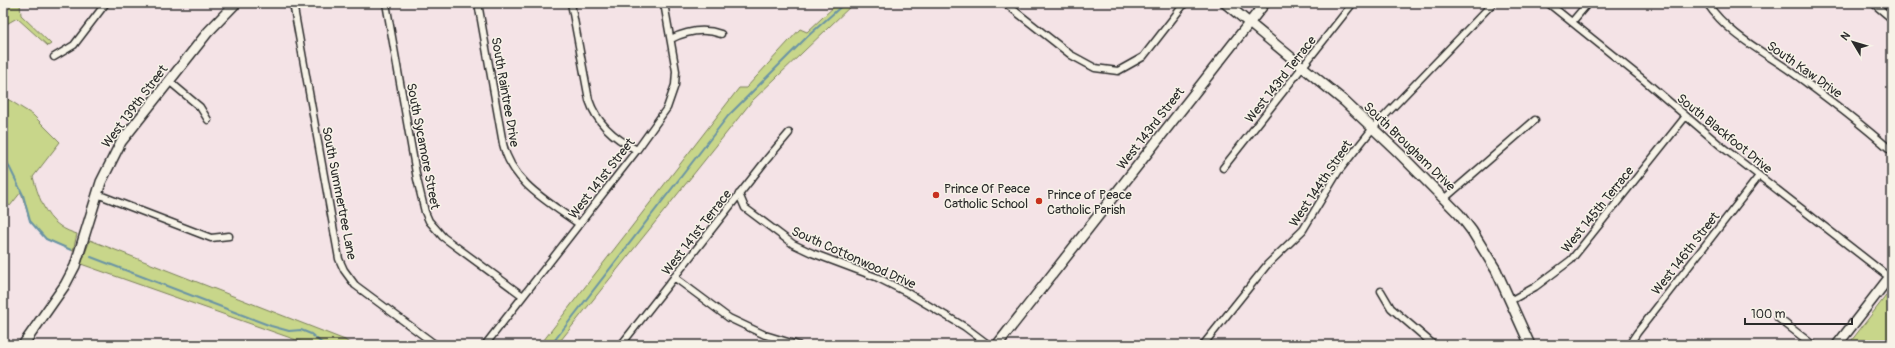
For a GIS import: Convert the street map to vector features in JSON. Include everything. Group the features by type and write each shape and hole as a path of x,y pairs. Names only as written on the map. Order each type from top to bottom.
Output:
{"street":[{"path":"54,56 74,45 106,3"},
{"name":"West 139th Street","path":"23,345 66,285 76,266 104,174 121,142 208,32 236,3"},
{"name":"South Summertree Lane","path":"293,3 339,259 344,270 355,285 436,345"},
{"name":"South Sycamore Street","path":"386,3 417,179 425,212 429,221 443,237 523,296"},
{"name":"South Raintree Drive","path":"478,3 503,144 509,162 516,174 526,184 579,224"},
{"path":"571,3 589,100 594,113 608,131 637,150"},
{"name":"West 141st Street","path":"484,345 637,150 667,108 673,95 676,71 664,3"},
{"path":"1005,3 1071,55 1095,68 1118,71 1144,57 1184,3"},
{"name":"South Brougham Drive","path":"1225,3 1304,67 1373,128 1445,198 1484,248 1510,300 1528,344"},
{"name":"West 143rd Street","path":"997,345 1265,3"},
{"name":"West 143rd Terrace","path":"1223,168 1354,3"},
{"name":"West 144th Street","path":"1203,345 1267,265 1303,230 1338,172 1373,128 1493,3"},
{"name":"South Blackfoot Drive","path":"1548,3 1759,176 1891,275"},
{"path":"1572,22 1588,3"},
{"name":"South Kaw Drive","path":"1707,3 1713,12 1749,44 1836,104 1892,151"},
{"path":"1873,3 1892,19"},
{"path":"671,39 681,34 703,31 712,31 721,34"},
{"path":"169,81 200,106 208,120"},
{"name":"West 145th Terrace","path":"1510,300 1535,287 1571,260 1686,116"},
{"path":"1445,198 1535,120"},
{"name":"West 141st Terrace","path":"621,345 739,194 789,133"},
{"name":"West 146th Street","path":"1629,345 1759,176"},
{"path":"97,194 206,236 218,238 229,236"},
{"name":"South Cottonwood Drive","path":"739,194 745,208 793,244 812,253 876,277 906,292 965,327 989,345"},
{"path":"1837,345 1891,275"},
{"path":"674,277 729,318 759,333 798,345"},
{"path":"1381,291 1391,308 1434,345"},
{"path":"1778,318 1813,345"}],"green space":[{"path":"3,3 20,3 21,15 51,44 48,46 17,18 3,26"},
{"path":"838,3 854,3 752,101 557,345 540,345 739,88 746,88 800,29 807,32"},
{"path":"3,96 33,115 60,142 33,177 42,204 50,217 54,222 68,231 77,234 73,251 46,239 30,221 21,192 10,206 3,199"},
{"path":"90,240 345,340 352,345 306,345 302,342 81,264"},
{"path":"1892,288 1892,345 1848,345"}],"waterway":[{"path":"551,345 728,116 808,36 845,3"},
{"path":"3,154 23,195 30,221 46,239 71,250"},
{"path":"91,257 271,326 289,331 301,330 311,334 324,345"}],"place":[{"name":"Prince Of Peace Catholic School","path":"936,195"},
{"name":"Prince of Peace Catholic Parish","path":"1039,201"}]}
